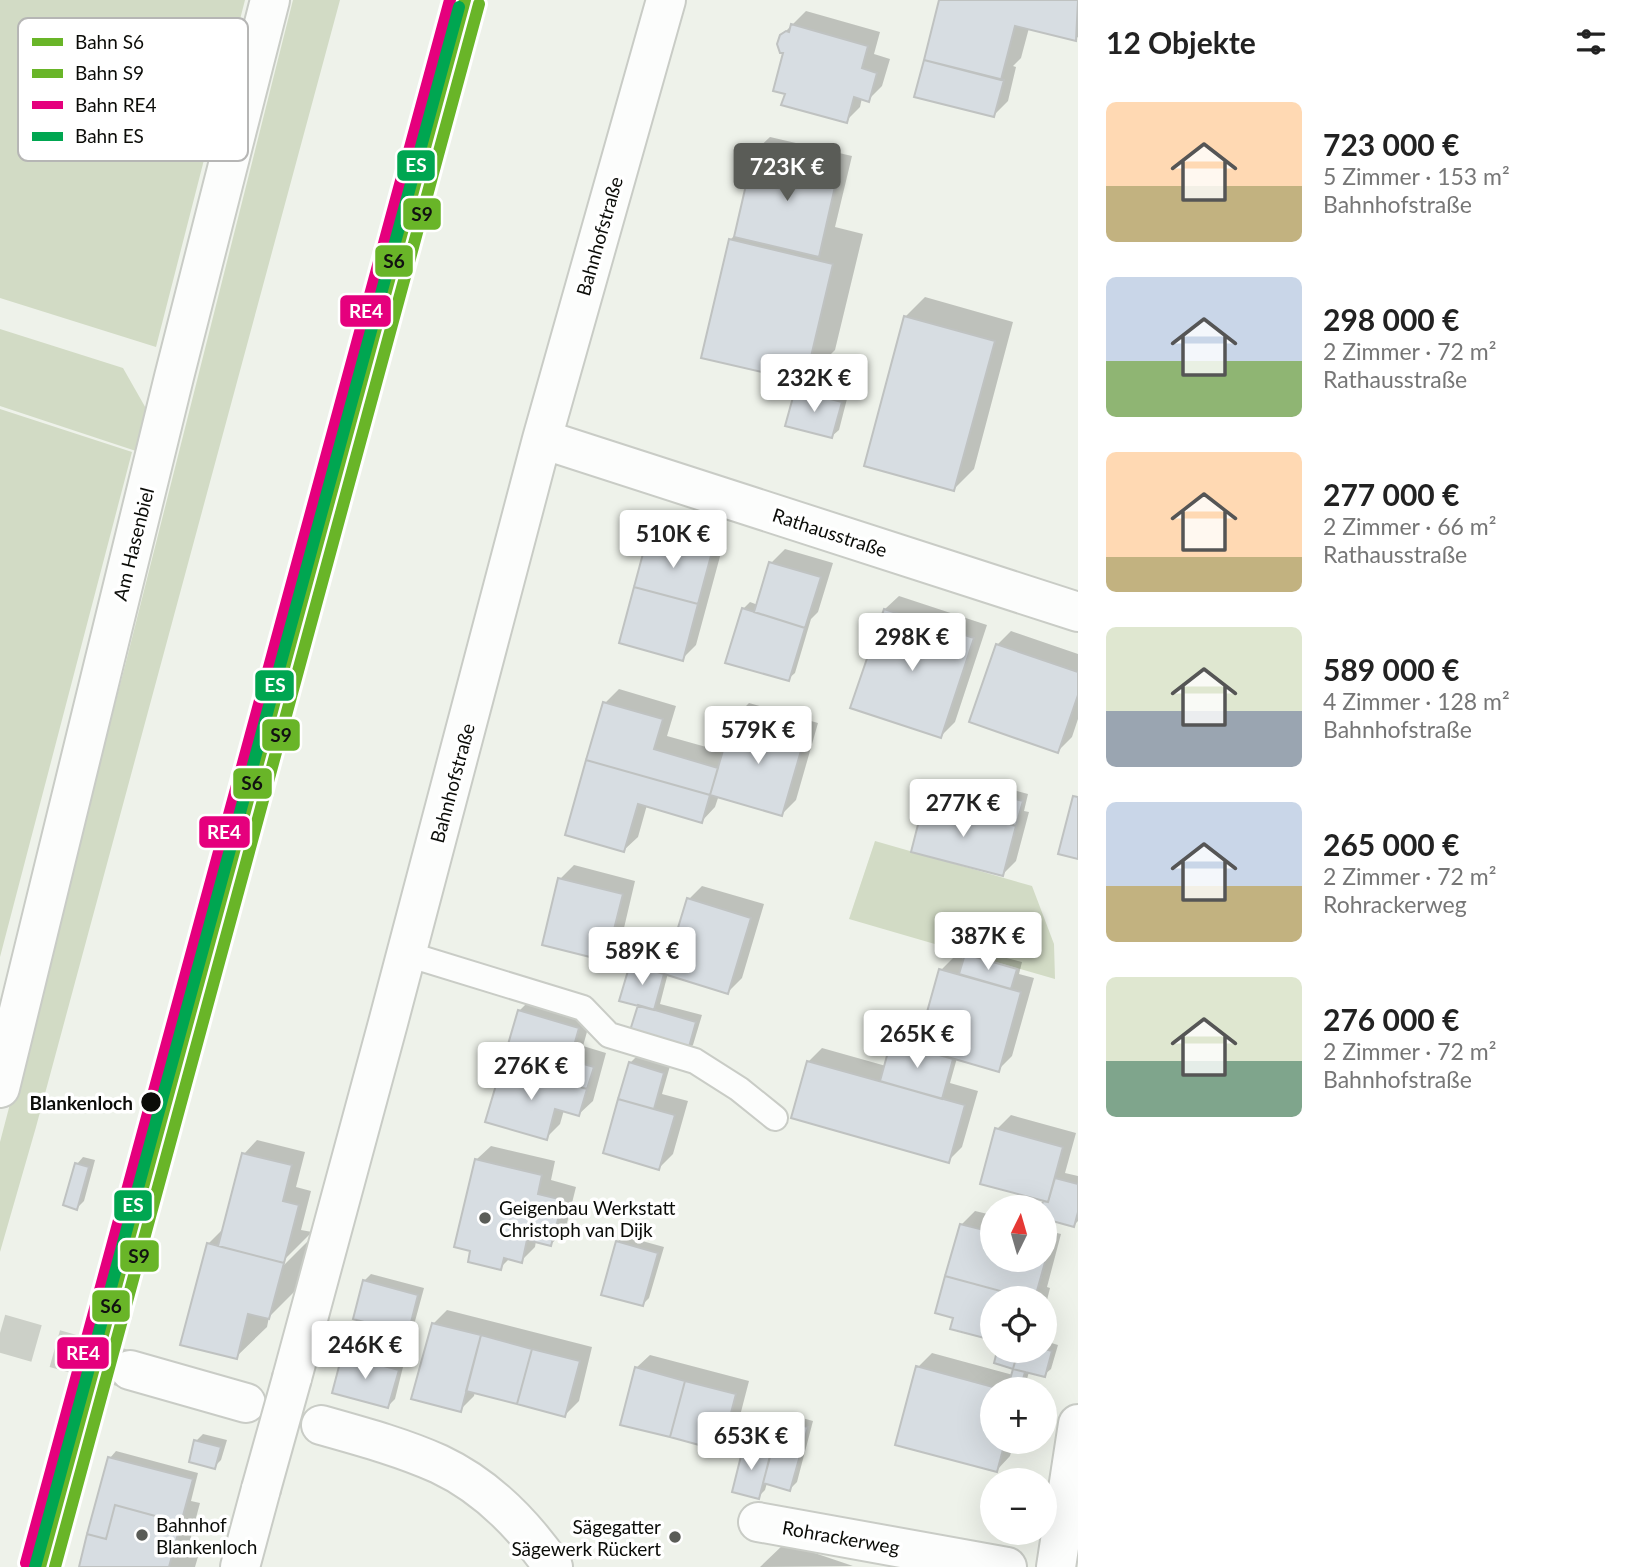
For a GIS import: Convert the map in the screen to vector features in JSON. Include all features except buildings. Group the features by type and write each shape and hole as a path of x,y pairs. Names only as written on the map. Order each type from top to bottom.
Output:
{"street":[{"name":"Am Hasenbiel","path":"248,86 270,0"},
{"name":"Bahnhofstraße","path":"240,1567 407,954 542,439 666,0"},
{"name":"Am Hasenbiel","path":"0,1088 164,414 229,161"},
{"name":"Rathausstraße","path":"542,439 1078,612"},
{"path":"130,1370 246,1403"},
{"path":"321,1424 439,1464 475,1485 504,1509 534,1540 553,1567"},
{"path":"1056,1567 1078,1424"},
{"name":"Rohrackerweg","path":"758,1522 1007,1567"}],"lane":[{"path":"407,954 583,1008 609,1035 695,1061 739,1089 775,1118"}],"green space":[{"path":"0,0 245,0 240,18 18,18 18,161 204,161 156,347 0,298"},
{"path":"293,0 340,0 0,1252 0,1142 126,662"},
{"path":"0,329 123,368 152,419 142,453 0,406"},
{"path":"0,409 132,452 0,957"},
{"path":"875,841 1032,886 1054,944 1055,979 849,919"}],"tunnel":[{"path":"0,1333 130,1370"}],"rail line":[{"name":"RE4","path":"26,1563 450,0"},
{"name":"S6","path":"40,1567 465,0"},
{"name":"S9","path":"55,1567 479,4"},
{"name":"ES","path":"35,1567 459,7"}],"place":[{"name":"Blankenloch","path":"151,1102"},
{"name":"Geigenbau Werkstatt Christoph van Dijk","path":"485,1218"},
{"name":"Bahnhof Blankenloch","path":"142,1535"},
{"name":"Sägegatter Sägewerk Rückert","path":"675,1537"}]}
